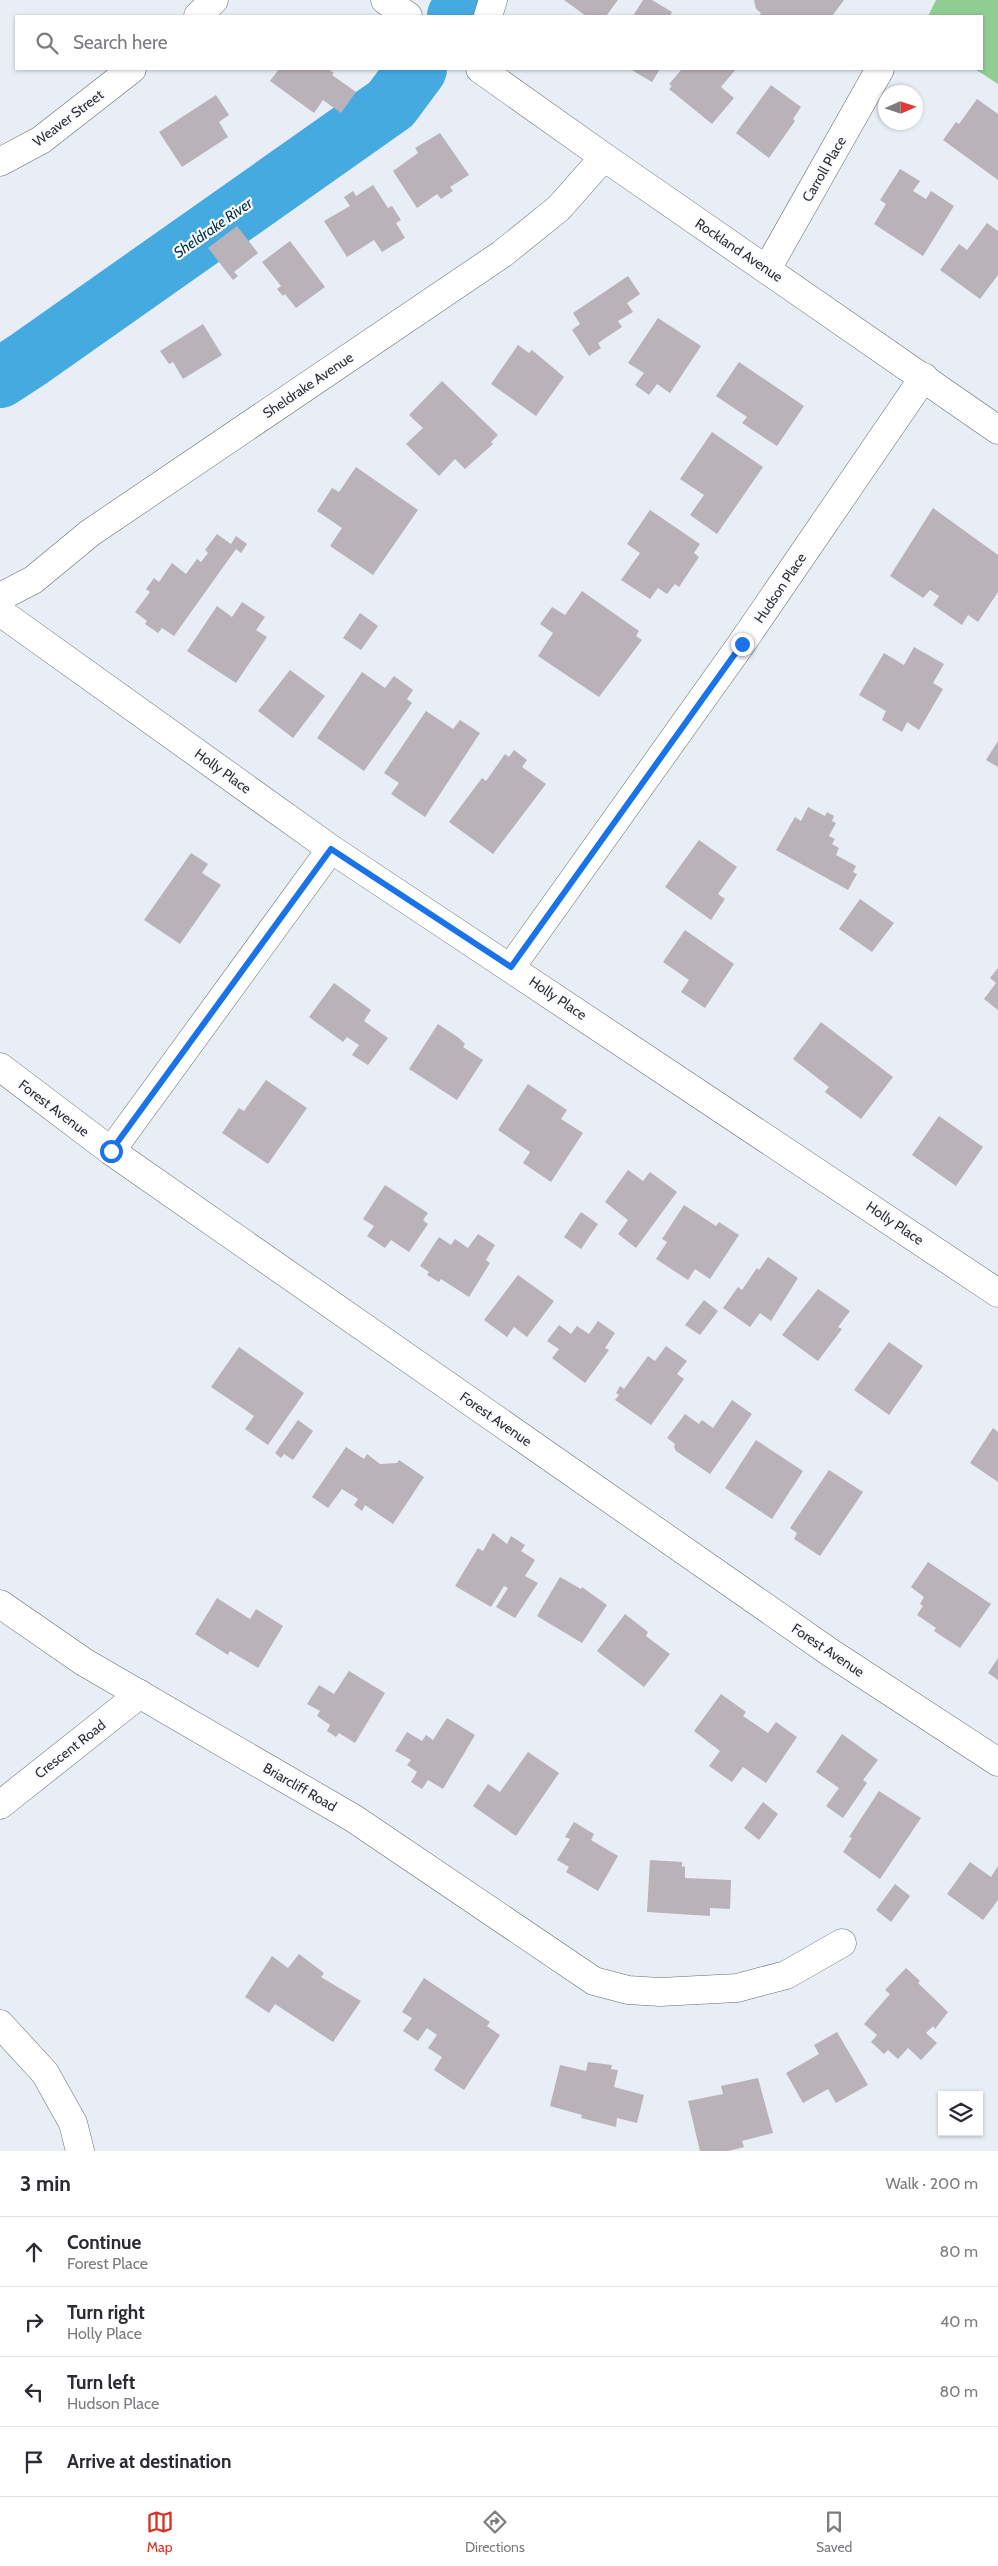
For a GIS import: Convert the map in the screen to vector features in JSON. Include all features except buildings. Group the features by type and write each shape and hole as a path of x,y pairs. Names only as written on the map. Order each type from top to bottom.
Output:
{"street":[{"path":"199,15 214,0"},
{"path":"488,15 493,0"},
{"name":"Weaver Street","path":"0,162 40,140 131,70"},
{"name":"Rockland Avenue","path":"481,70 998,430"},
{"name":"Carroll Place","path":"767,269 879,70"},
{"name":"Sheldrake Avenue","path":"0,597 33,580 90,534 502,254 559,208 604,157"},
{"name":"Hudson Place","path":"511,967 742,644 924,377"},
{"name":"Holly Place","path":"0,612 331,849 993,1280"},
{"path":"111,1151 331,849"},
{"name":"Forest Avenue","path":"0,1066 111,1151 831,1653 998,1762"},
{"name":"Briarcliff Road","path":"0,1604 84,1662 353,1818 594,1981 628,1990 660,1992 737,1988 786,1975 842,1943"},
{"name":"Crescent Road","path":"0,1805 140,1694"},
{"path":"0,2024 45,2073 73,2123 80,2151"}],"green space":[{"path":"936,0 998,0 998,84 977,70 983,70 983,15 928,15"}],"waterway":[{"name":"Sheldrake River","path":"458,15 469,0"},
{"name":"Sheldrake River","path":"0,378 391,104 416,70"}],"route":[{"path":"111,1151 331,849 511,967 742,644"}]}
